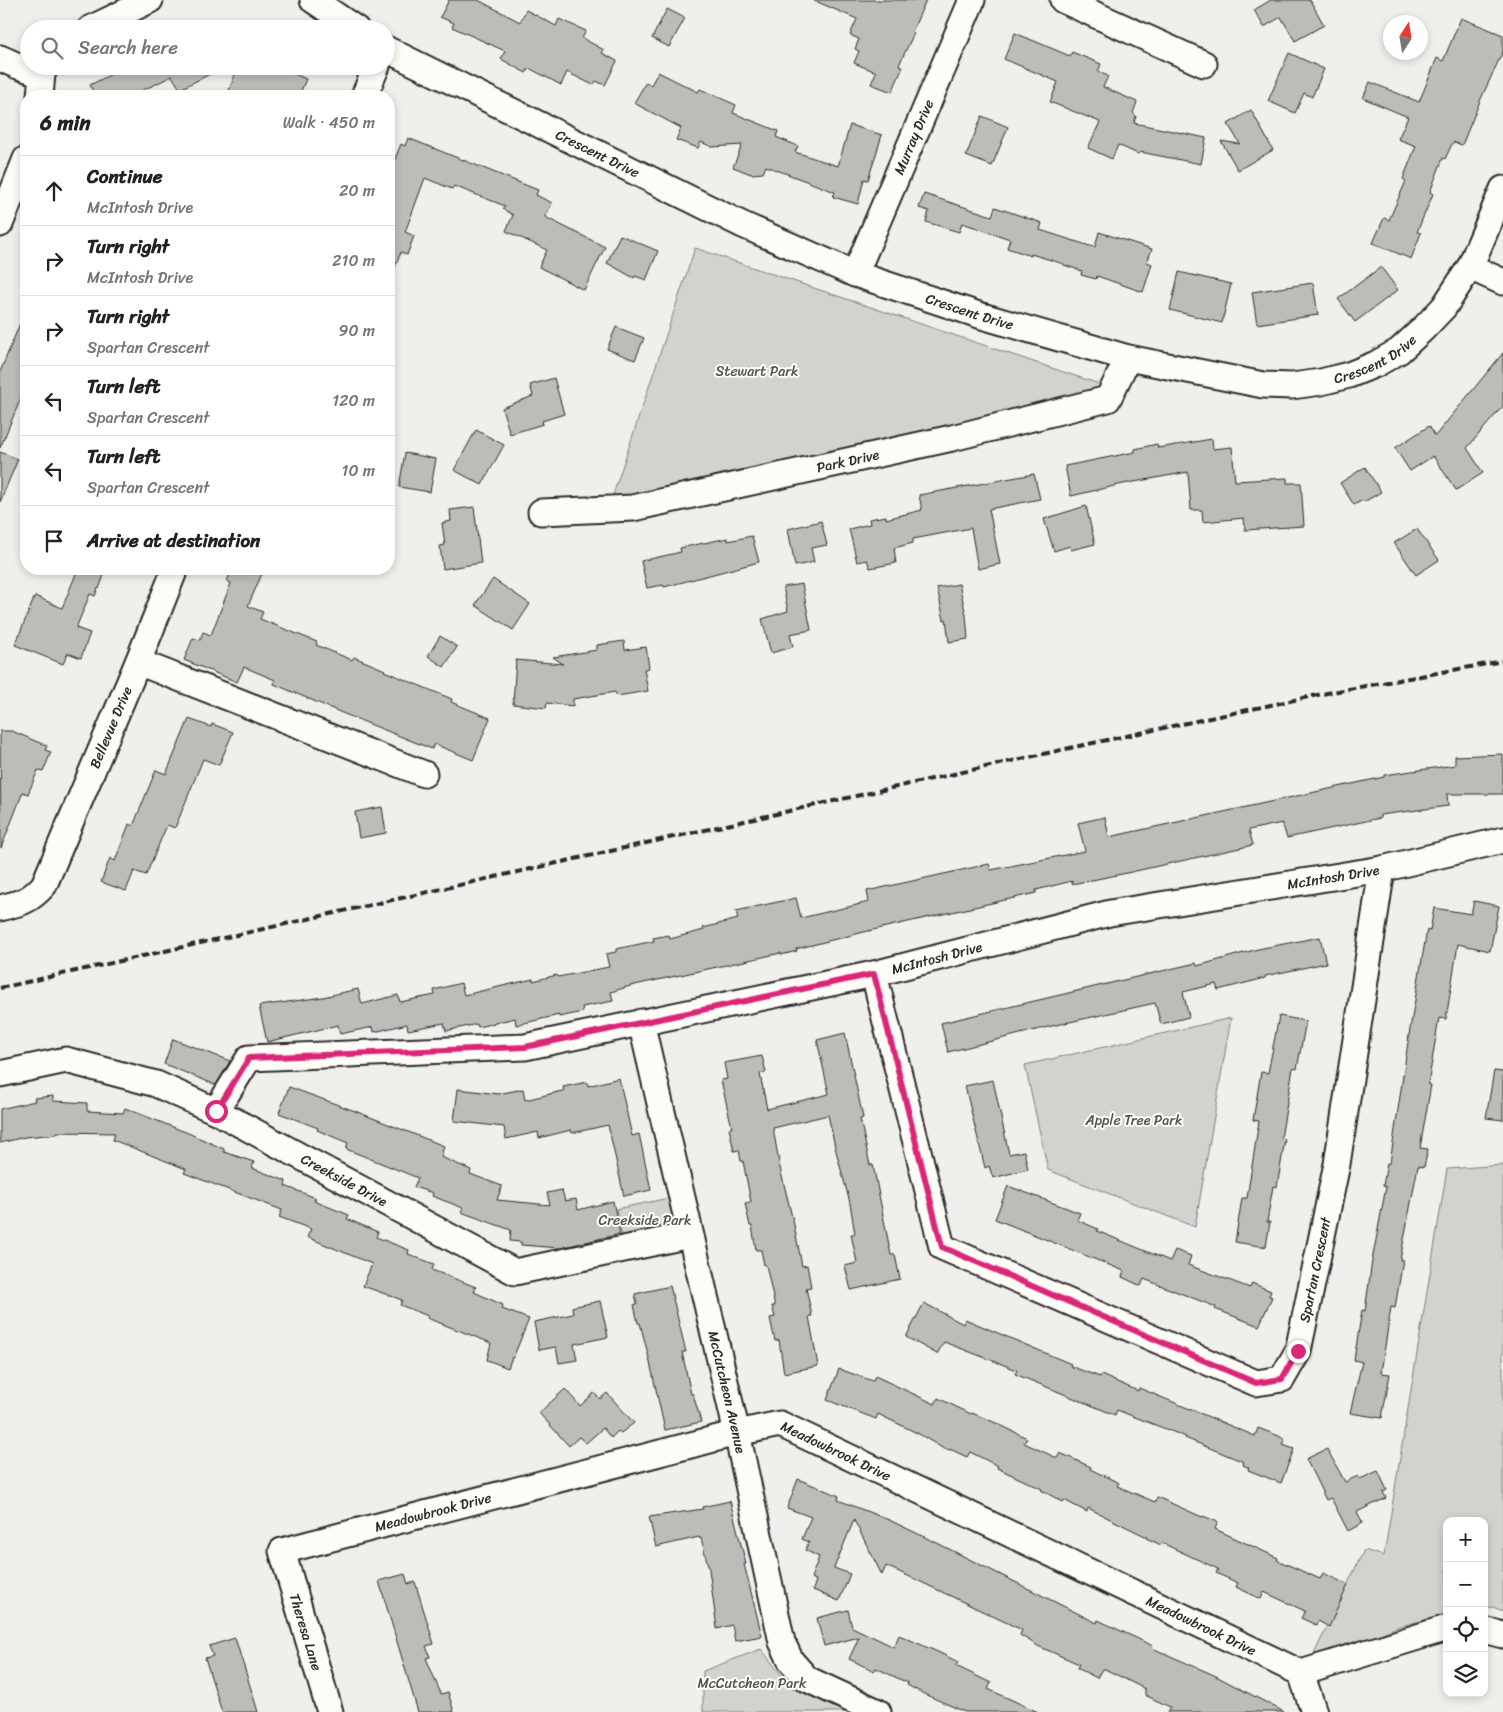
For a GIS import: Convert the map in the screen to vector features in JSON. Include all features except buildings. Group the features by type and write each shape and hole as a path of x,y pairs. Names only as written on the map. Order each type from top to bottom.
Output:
{"street":[{"path":"109,20 150,0"},
{"path":"313,0 343,20"},
{"name":"Murray Drive","path":"855,274 972,0"},
{"path":"1063,0 1204,64"},
{"name":"Crescent Drive","path":"395,53 743,225 855,274 982,316 1128,358 1263,385 1292,386 1320,382 1348,375 1376,364 1399,351 1444,307 1470,267 1503,189"},
{"path":"0,58 20,67"},
{"path":"367,90 373,75"},
{"path":"0,224 20,174"},
{"path":"1470,267 1503,282"},
{"name":"Park Drive","path":"541,512 633,508 952,438 1108,399 1128,358"},
{"name":"Bellevue Drive","path":"0,908 23,903 34,897 44,885 173,575"},
{"path":"138,662 424,774"},
{"name":"McIntosh Drive","path":"216,1111 249,1058 525,1047 874,974 1110,913 1382,869 1503,840"},
{"name":"Spartan Crescent","path":"874,974 942,1247 1256,1383 1282,1379 1298,1351 1337,1164 1382,869"},
{"name":"McCutcheon Avenue","path":"641,1022 737,1433 782,1642 791,1661 807,1678 878,1712"},
{"name":"Creekside Drive","path":"0,1074 66,1060 156,1084 216,1111 515,1272 690,1235"},
{"name":"Meadowbrook Drive","path":"282,1551 737,1433 780,1424 1301,1673"},
{"name":"Theresa Lane","path":"282,1551 330,1712"},
{"path":"1314,1712 1301,1673 1443,1629"},
{"path":"1488,1631 1503,1635"}],"green space":[{"name":"Stewart Park","path":"695,248 1114,389 610,504"},
{"name":"Apple Tree Park","path":"1231,1018 1195,1227 1048,1170 1025,1065"},
{"path":"1503,1165 1503,1611 1493,1607 1488,1608 1488,1517 1443,1517 1443,1615 1397,1627 1332,1654 1313,1656 1364,1550 1384,1556 1447,1169"},
{"name":"Creekside Park","path":"669,1198 674,1217 668,1228 653,1235 623,1242 616,1209"},
{"name":"McCutcheon Park","path":"761,1649 791,1687 844,1712 703,1712 703,1671"}],"railway":[{"path":"0,988 1079,746 1327,693 1503,661"}],"route":[{"path":"216,1111 249,1058 525,1047 874,974 942,1247 1256,1383 1282,1379 1298,1351"}]}
